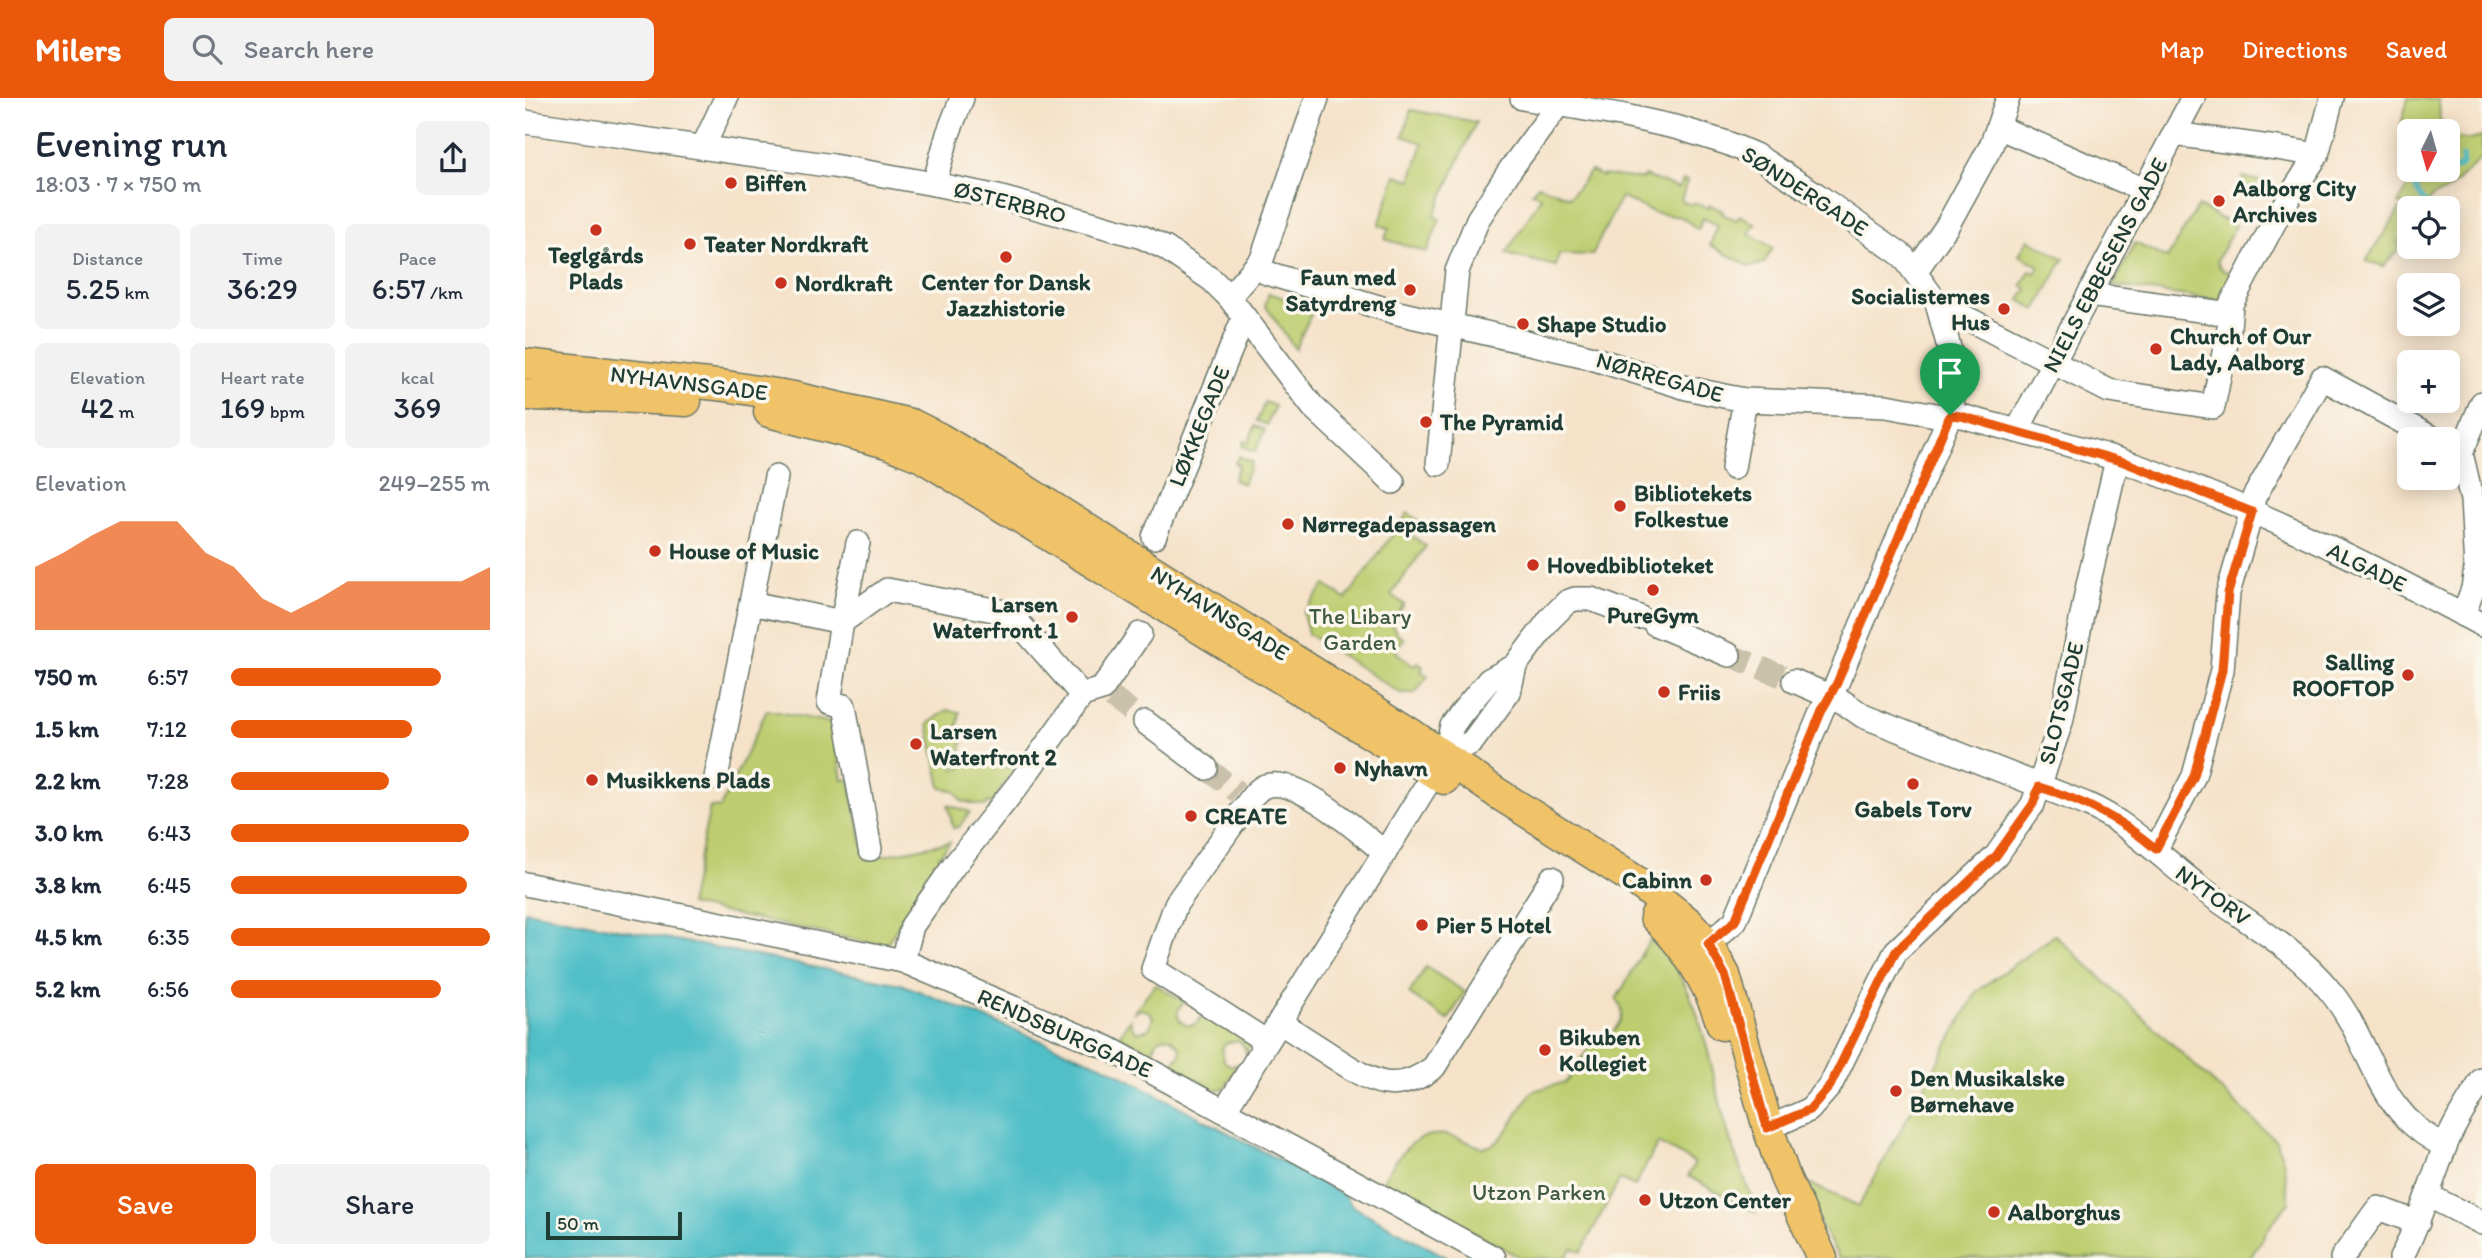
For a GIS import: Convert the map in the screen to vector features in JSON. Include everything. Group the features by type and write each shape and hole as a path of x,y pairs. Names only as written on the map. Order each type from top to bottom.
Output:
{"main road":[{"name":"NYHAVNSGADE","path":"525,363 726,386 788,396 911,425 939,438 1014,483 1439,765 1630,896 1653,915 1692,958 1715,1003 1749,1133 1776,1180"},
{"path":"525,378 625,375"},
{"name":"NYHAVNSGADE","path":"525,395 656,398 753,409 847,431 922,457 1639,883 1674,909 1708,944 1725,975 1767,1128 1776,1180"},
{"path":"1776,1180 1801,1258"},
{"path":"1776,1180 1822,1258"}],"street":[{"path":"703,147 726,98"},
{"path":"934,184 948,134 962,98"},
{"path":"1229,297 1262,259 1317,98"},
{"name":"SØNDERGADE","path":"1521,98 1679,128 1755,155 1806,187 1903,256 1937,303 1957,377 1831,696 1818,719 1735,921 1708,944"},
{"path":"1915,272 1947,226 1991,146 2008,98"},
{"name":"NIELS EBBESENS GADE","path":"2017,431 2193,98"},
{"path":"2089,295 2230,314 2231,304 2282,208 2317,155 2332,98"},
{"path":"1438,464 1457,271 1473,230 1510,170 1558,105"},
{"name":"ØSTERBRO","path":"525,122 934,184 998,197 1142,237 1186,260 1212,280 1229,297 1313,407 1393,482"},
{"path":"1998,127 2144,190"},
{"path":"2174,134 2317,155"},
{"name":"NØRREGADE","path":"1267,273 1398,313 1582,355 1687,388 1745,400 1886,406 1961,416 2017,431"},
{"name":"SØNDERGADE","path":"1937,303 2109,391 2213,407 2230,314"},
{"name":"LØKKEGADE","path":"1154,537 1244,317"},
{"path":"2156,849 2194,776 2222,670 2228,593 2254,497 2322,378 2412,427"},
{"path":"1733,468 1745,400"},
{"path":"2460,440 2482,403"},
{"name":"ALGADE","path":"2017,431 2124,462 2252,512 2473,620"},
{"path":"2460,464 2472,500 2476,568 2473,620"},
{"name":"SLOTSGADE","path":"1767,1128 1809,1110 1830,1086 1896,951 1996,856 2033,804 2061,722 2115,468"},
{"path":"716,778 776,477"},
{"path":"858,543 829,702 844,706 870,849"},
{"path":"751,603 842,622 887,590 1010,613 1099,693"},
{"path":"1439,765 1472,742 1509,692 1515,666 1556,612 1575,598 1597,601 1729,654"},
{"path":"903,961 912,926 953,867 1021,780 1099,693 1135,640"},
{"path":"1225,1110 1439,765 1452,726 1489,680 1515,666"},
{"name":"NYTORV","path":"1794,681 1831,696 1863,716 2039,787 2061,793 2121,822 2199,887 2308,965 2332,992 2389,1099 2410,1121 2445,1146"},
{"path":"1145,722 1206,768"},
{"path":"1385,853 1340,817 1290,788 1274,785 1243,796 1176,904 1153,969 1269,1039 1369,1079 1403,1084 1420,1078 1434,1067 1552,877"},
{"name":"RENDSBURGGADE","path":"525,884 903,961 1108,1048 1494,1258"},
{"path":"2401,1258 2428,1198 2445,1146 2482,1080"},
{"path":"2428,1198 2482,1223"},
{"path":"2342,1258 2378,1208 2418,1223"}],"green space":[{"path":"2408,98 2439,100 2440,119 2403,119"},
{"path":"1411,110 1476,122 1434,216 1440,219 1427,252 1385,239 1389,228 1379,225 1396,175 1411,180 1423,143 1403,136"},
{"path":"2482,137 2482,157 2461,177 2461,138"},
{"path":"1591,171 1602,177 1643,179 1644,176 1679,188 1683,180 1687,181 1681,201 1708,208 1710,205 1737,220 1740,215 1755,224 1749,233 1773,248 1764,263 1750,267 1710,245 1718,225 1703,218 1698,229 1681,217 1655,213 1621,197 1592,255 1559,254 1556,266 1506,254 1541,197 1532,192 1538,185 1570,197"},
{"path":"2243,177 2276,185 2271,195 2258,188 2242,186"},
{"path":"2411,182 2456,182 2447,191 2434,196 2402,196"},
{"path":"2198,206 2235,226 2217,260 2225,271 2238,271 2223,297 2216,300 2113,286 2135,243 2167,258"},
{"path":"2397,214 2397,252 2383,267 2366,261"},
{"path":"2028,239 2064,259 2036,310 2020,300 2027,289 2022,285 2030,271 2035,273 2039,266 2019,255"},
{"path":"1269,293 1314,308 1295,349 1265,305"},
{"path":"1265,402 1275,406 1267,425 1257,421"},
{"path":"1255,426 1265,430 1255,452 1242,446 1244,441 1248,443"},
{"path":"1239,456 1252,462 1243,484 1233,480 1239,465 1235,463"},
{"name":"The Libary Garden","path":"1408,513 1420,522 1411,535 1426,546 1391,595 1404,604 1392,624 1404,639 1397,647 1397,653 1414,666 1418,662 1423,667 1421,671 1428,676 1415,693 1400,693 1308,634 1303,613 1325,585 1346,599"},
{"path":"767,710 833,723 842,780 849,779 866,859 950,842 939,857 943,861 885,946 689,905 710,807 720,808"},
{"path":"947,710 960,712 956,737 963,739 959,765 954,764 955,769 961,769 964,759 1021,770 1016,778 1009,777 991,804 988,802 985,806 962,801 955,791 941,788 928,724"},
{"path":"948,805 970,812 959,827 953,828"},
{"path":"2055,935 2277,1142 2284,1164 2289,1203 2274,1220 2250,1258 1839,1258 1794,1177 1859,1206 1977,991"},
{"name":"Utzon Parken","path":"1650,940 1668,958 1693,1002 1729,1135 1755,1212 1688,1176 1695,1163 1658,1143 1635,1186 1620,1179 1581,1252 1572,1248 1565,1258 1521,1258 1382,1182 1405,1150 1424,1137 1448,1135 1482,1147 1494,1144 1509,1127 1532,1091 1566,1082 1593,1042 1608,1039 1618,1024 1622,1009 1616,999"},
{"path":"1426,967 1465,992 1448,1020 1409,994"},
{"path":"1155,984 1185,1002 1179,1008 1178,1014 1183,1023 1194,1024 1203,1013 1252,1043 1246,1053 1239,1041 1226,1043 1222,1049 1224,1061 1229,1065 1238,1065 1224,1088 1215,1090 1171,1065 1180,1055 1180,1047 1171,1038 1164,1037 1157,1041 1152,1053 1119,1036 1130,1019 1132,1027 1138,1032 1149,1029 1153,1018 1150,1012 1142,1009 1134,1012"}],"water":[{"path":"525,911 901,984 1106,1067 1344,1195 1352,1206 1448,1258 525,1258"}],"waterway":[{"path":"2419,196 2416,187 2419,181 2455,169 2462,165 2463,156"}],"tunnel":[{"path":"1729,655 1794,681"},
{"path":"1112,697 1145,722"},
{"path":"1206,768 1238,792"}],"place":[{"name":"Biffen","path":"731,183"},
{"name":"Aalborg City Archives","path":"2219,201"},
{"name":"Teglgårds Plads","path":"596,230"},
{"name":"Teater Nordkraft","path":"690,244"},
{"name":"Center for Dansk Jazzhistorie","path":"1006,257"},
{"name":"Nordkraft","path":"781,283"},
{"name":"Faun med Satyrdreng","path":"1410,290"},
{"name":"Socialisternes Hus","path":"2004,309"},
{"name":"Shape Studio","path":"1523,324"},
{"name":"Church of Our Lady, Aalborg","path":"2156,349"},
{"name":"The Pyramid","path":"1426,422"},
{"name":"Bibliotekets Folkestue","path":"1620,506"},
{"name":"Nørregadepassagen","path":"1288,524"},
{"name":"House of Music","path":"655,551"},
{"name":"Hovedbiblioteket","path":"1533,565"},
{"name":"PureGym","path":"1653,590"},
{"name":"Larsen Waterfront 1","path":"1072,617"},
{"name":"Salling ROOFTOP","path":"2408,675"},
{"name":"Friis","path":"1664,692"},
{"name":"Larsen Waterfront 2","path":"916,744"},
{"name":"Nyhavn","path":"1340,768"},
{"name":"Musikkens Plads","path":"592,780"},
{"name":"Gabels Torv","path":"1913,784"},
{"name":"CREATE","path":"1191,816"},
{"name":"Cabinn","path":"1706,880"},
{"name":"Pier 5 Hotel","path":"1422,925"},
{"name":"Bikuben Kollegiet","path":"1545,1050"},
{"name":"Den Musikalske Børnehave","path":"1896,1091"},
{"name":"Utzon Center","path":"1645,1200"},
{"name":"Aalborghus","path":"1994,1212"}],"route":[{"path":"1950,415 2124,462 2252,512 2228,593 2222,670 2194,776 2156,849 2104,812 2061,793 2039,787 2033,804 1996,856 1896,951 1830,1086 1809,1110 1767,1128 1725,975 1708,944 1735,921 1822,710 1837,683 1903,531 1950,415"}]}
